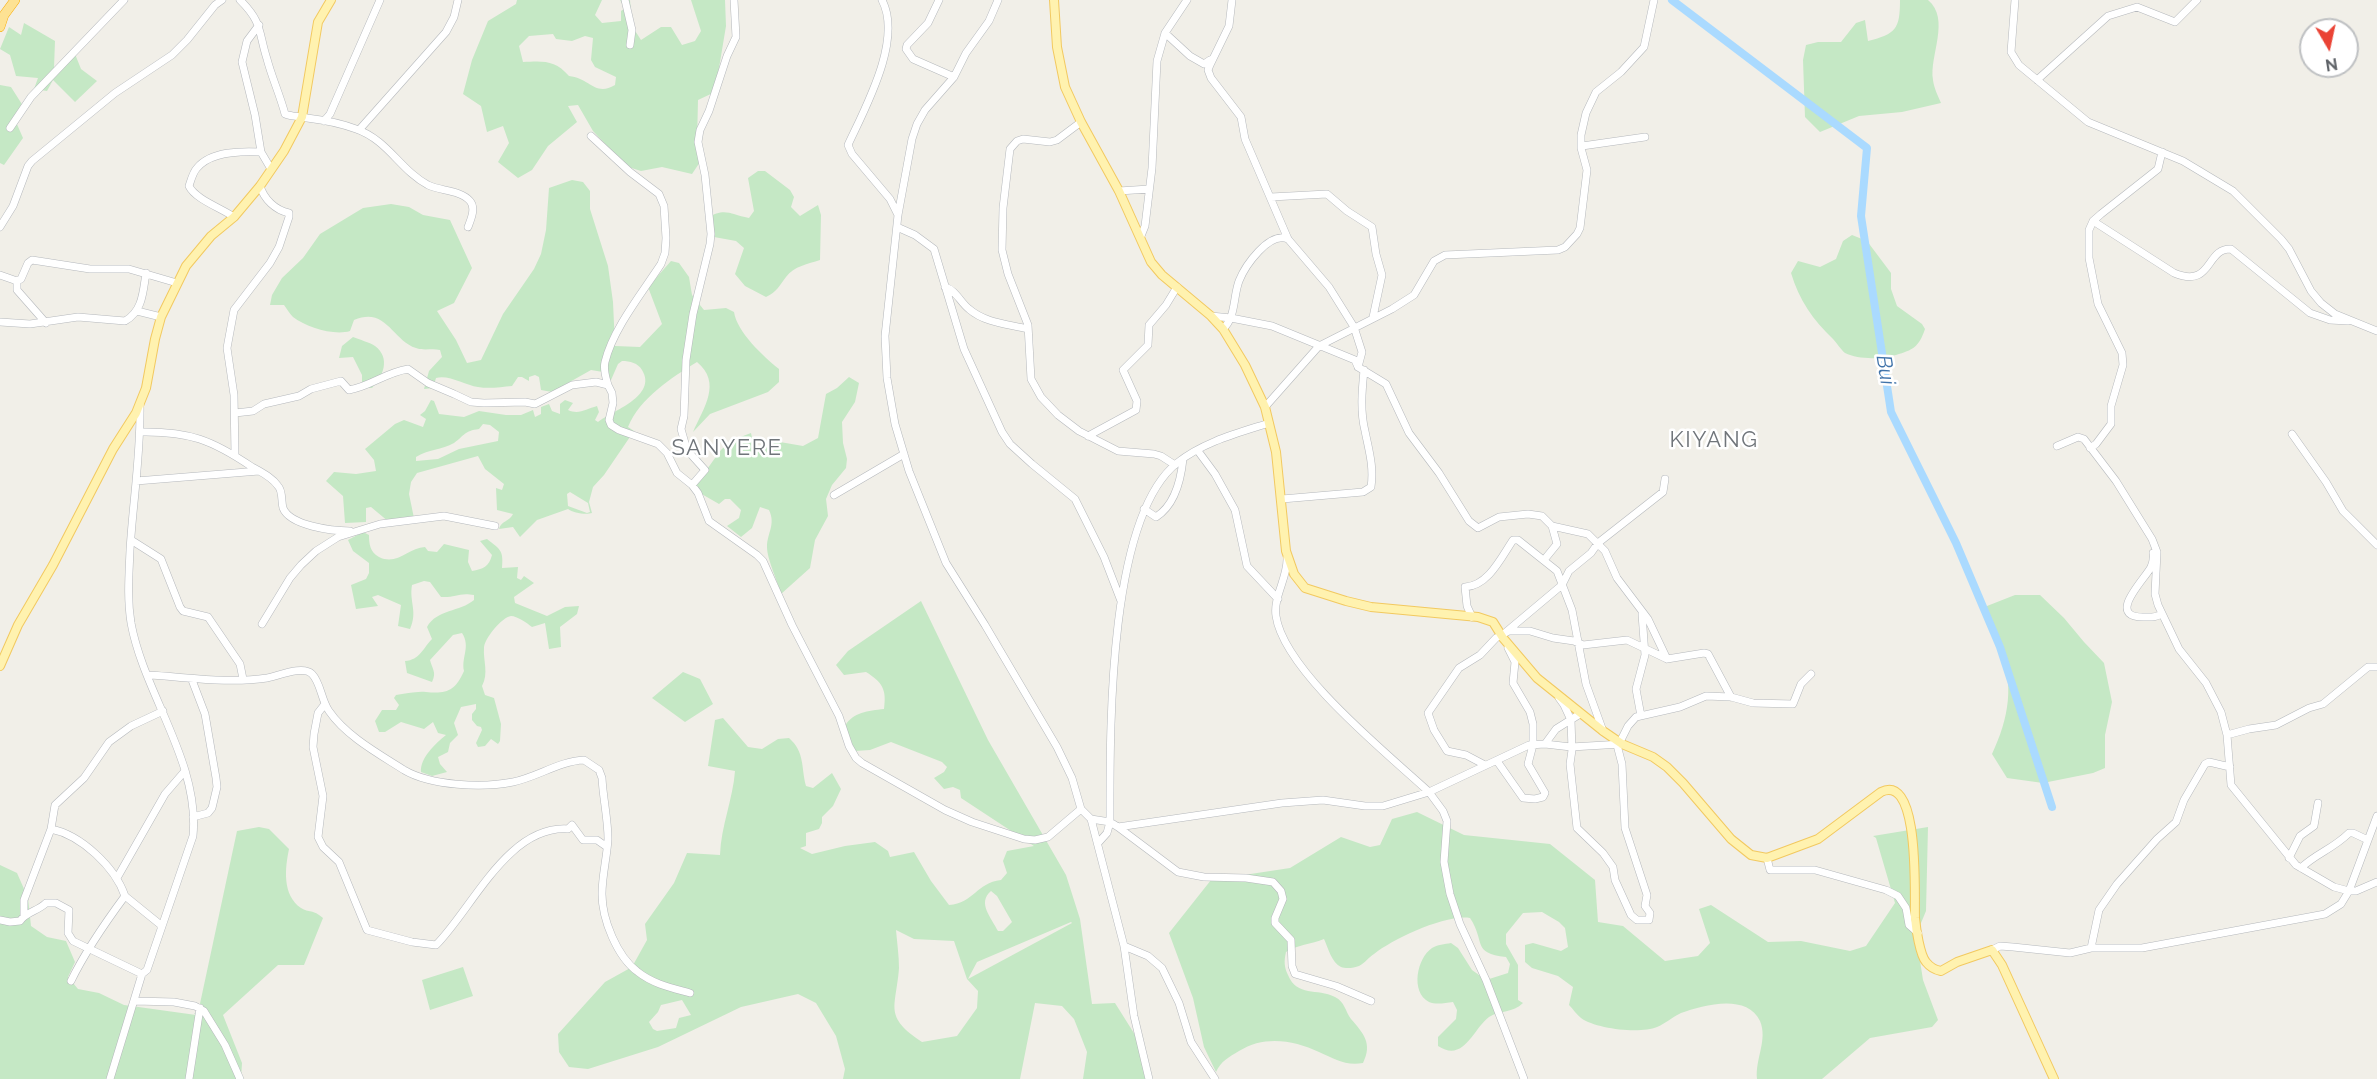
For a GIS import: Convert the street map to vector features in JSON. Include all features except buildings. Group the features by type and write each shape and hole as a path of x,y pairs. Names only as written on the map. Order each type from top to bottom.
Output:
{"highway":[{"path":"0,27 4,15 15,0"}],"main road":[{"path":"0,666 18,625 53,565 113,449 136,413 146,388 161,317 192,256 234,217 260,186 284,151 302,117 318,22 331,0"},
{"path":"1054,0 1057,47 1065,87 1119,191 1153,264 1223,329 1245,365 1265,407 1276,452 1286,551 1293,572 1302,584 1322,595 1371,607 1446,613 1484,618 1493,622 1530,672 1620,744 1653,757 1667,767 1731,839 1751,855 1767,858 1818,839 1881,792 1895,790 1901,797 1913,833 1914,902 1924,961 1934,970 1941,971 1957,962 1992,950 2002,965 2054,1079"}],"street":[{"path":"10,128 32,97 124,0"},
{"path":"0,227 13,206 32,161 115,93 172,55 215,5 222,0"},
{"path":"240,0 254,13 259,25 266,57 285,114 324,120 359,130 384,145 412,174 428,185 466,196 473,206 468,227"},
{"path":"324,120 330,114 380,0"},
{"path":"359,130 446,32 454,17 458,0"},
{"path":"626,0 632,30 630,45"},
{"path":"692,485 705,470 687,450 681,429 684,416 686,360 693,314 711,244 705,175 698,142 700,130 736,37 734,0"},
{"path":"882,0 888,26 884,57 848,145 852,154 890,200 898,216"},
{"path":"939,0 928,23 907,45 906,49 913,59 954,77"},
{"path":"998,0 989,21 966,53 954,77 939,92 917,124 898,216 885,353 886,378 895,424 904,454 946,563 1057,747 1072,778 1081,809 1091,819 1124,946 1134,1016 1149,1079"},
{"path":"1141,236 1145,226 1154,146 1157,61 1165,33 1187,0"},
{"path":"1232,0 1229,26 1208,70 1211,78 1240,117 1245,139 1288,239 1329,287 1354,327 1362,352 1362,407 1364,430 1371,455 1371,487 1363,492 1282,499"},
{"path":"1265,407 1319,346 1392,309 1414,295 1434,261 1445,255 1558,250 1565,247 1580,228 1587,170 1581,135 1586,113 1596,92 1621,72 1644,47 1654,0"},
{"path":"2015,0 2011,52 2019,65 2088,122 2183,161 2233,191 2289,249 2311,291 2321,303 2335,314 2377,331"},
{"path":"2037,80 2108,16 2137,7 2175,22 2197,0"},
{"path":"259,25 247,41 243,63 261,152 271,169"},
{"path":"1165,33 1190,56 1204,64 1212,58"},
{"path":"1082,122 1057,140 1050,142 1023,139 1017,141 1010,149 1003,208 1002,250 1028,328 1028,357 1033,385 1058,415 1088,436 1118,451 1155,454 1174,465"},
{"path":"591,135 630,172 659,194 664,206 665,253 661,264 618,332 605,361 604,369 612,393 609,420 611,425 658,444 667,453 677,473 698,493 709,521 763,561 792,625 839,716 849,746 862,763 945,810 972,822 1024,839 1035,840 1048,837 1081,809"},
{"path":"1582,146 1645,137"},
{"path":"234,217 219,206 201,199 189,186 197,168 207,160 223,154 242,151 261,152"},
{"path":"2090,448 2096,444 2111,424 2111,406 2123,365 2122,353 2096,297 2088,249 2090,230 2094,221 2158,169 2162,152"},
{"path":"235,455 235,413 227,348 234,310 245,292 256,284 279,248 289,217 289,213 269,202 262,194 260,186"},
{"path":"1119,191 1149,189"},
{"path":"1271,197 1327,194 1348,212 1372,227 1382,275 1373,317"},
{"path":"2094,221 2174,273 2184,277 2201,274 2221,252 2231,249 2310,313 2330,320 2355,322"},
{"path":"897,227 915,235 934,249 964,348 1002,432 1010,444 1074,499 1104,557 1121,601"},
{"path":"1223,329 1230,323 1240,279 1250,262 1269,242 1280,237 1288,239"},
{"path":"17,281 21,279 28,263 32,260 90,269 129,268 177,284"},
{"path":"0,322 24,325 78,317 125,321 137,311 146,273"},
{"path":"0,275 17,281"},
{"path":"17,281 17,290 46,322"},
{"path":"945,287 952,290 968,309 978,316 990,321 1028,328"},
{"path":"1088,436 1136,410 1137,400 1123,370 1148,345 1149,325 1166,305 1177,287"},
{"path":"137,311 161,317"},
{"path":"1211,316 1231,318 1284,330 1355,360 1361,369 1384,382 1409,433 1439,473 1469,521 1478,528 1498,517 1528,514 1542,516 1552,525 1588,534 1607,555 1617,578 1634,598 1656,633 1667,658"},
{"path":"235,413 253,411 264,404 299,396 329,383 341,381 349,390 357,389 392,372 408,369 428,383 471,402 484,404 525,402 534,404 572,385 596,382 608,385"},
{"path":"110,1079 142,974 147,970 193,836 195,821 184,772 137,646 131,623 128,594 140,432 140,399"},
{"path":"1098,843 1107,833 1110,822 1116,624 1144,509 1156,487 1174,465 1227,436 1269,423"},
{"path":"140,432 192,435 221,447 280,487 283,509 291,517 332,531 355,531"},
{"path":"2292,434 2326,482 2343,511 2377,545"},
{"path":"2057,446 2080,437 2124,493 2152,539 2158,561 2155,594 2161,614 2179,649 2206,682 2221,712 2227,735 2231,785 2289,858 2301,868 2334,887 2349,891 2356,891 2377,882"},
{"path":"1198,451 1215,474 1235,510 1247,566 1278,599"},
{"path":"834,495 904,454"},
{"path":"1144,509 1156,517 1163,511 1176,493 1184,459"},
{"path":"136,481 259,471"},
{"path":"1502,637 1562,585 1569,571 1591,553 1598,543 1663,492 1665,479"},
{"path":"262,624 290,578 301,565 315,551 338,537 380,524 444,516 495,526"},
{"path":"1544,561 1557,544 1552,525"},
{"path":"2152,539 2154,558 2151,567 2128,599 2127,608 2137,617 2154,617 2161,614"},
{"path":"131,540 161,559 180,607 183,610 208,617 240,664 243,679"},
{"path":"1472,617 1467,606 1465,587 1485,579 1513,540 1518,540 1557,571 1572,610 1584,679 1603,731"},
{"path":"1286,551 1287,563 1276,612 1279,629 1289,650 1321,690 1429,792 1443,811 1447,821 1444,862 1450,894 1460,924 1486,980 1524,1079"},
{"path":"1641,716 1636,686 1645,649 1642,612"},
{"path":"1485,765 1466,755 1447,751 1434,730 1428,713 1459,668 1480,655 1509,631 1530,631 1579,644 1627,640 1667,658 1704,652 1708,654 1731,697"},
{"path":"1497,761 1523,798 1543,797 1545,793 1528,764 1533,745 1531,717 1514,683 1515,660 1502,637"},
{"path":"2227,735 2282,723 2309,708 2327,702 2368,667 2377,667"},
{"path":"148,675 175,676 192,680 243,679 265,678 304,671 311,674 317,681 325,705 343,727 415,777 435,782 481,784 514,782 571,762 584,760 599,770 602,778 608,836 602,892 603,912 607,925 619,948 639,973 661,985 690,993"},
{"path":"1555,693 1571,720 1570,764 1577,828 1613,867 1615,880 1631,915 1637,920 1649,920 1650,913 1645,906 1647,895 1625,828 1620,744 1633,719 1680,707 1706,696 1731,697 1753,703 1792,704 1802,684 1811,674"},
{"path":"192,680 205,714 217,787 212,808 208,813 193,817"},
{"path":"325,705 324,703 318,713 313,747 322,796 318,837 323,848 339,862 367,930 412,942 436,945 506,857 530,839 555,828 568,829 572,825 584,840 597,840 607,847"},
{"path":"24,916 24,900 51,828 55,805 84,778 110,742 131,726 163,711"},
{"path":"1545,744 1556,729 1580,714"},
{"path":"1590,721 1597,714"},
{"path":"1118,826 1282,802 1323,800 1383,806 1429,792 1524,747 1545,744 1571,747 1620,744"},
{"path":"2091,948 2099,910 2117,884 2157,839 2176,822 2184,800 2205,764 2209,762 2230,768"},
{"path":"117,878 165,794 184,772"},
{"path":"2289,858 2300,836 2314,826 2318,802"},
{"path":"1992,950 2000,946 2013,946 2070,953 2091,948 2142,948 2325,914 2341,904 2349,891 2377,816"},
{"path":"1091,819 1110,822 1118,826 1178,872 1204,877 1246,878 1273,882 1281,891 1283,899 1275,921 1291,940 1292,966 1295,974 1336,986 1371,1001"},
{"path":"51,828 62,831 97,856 117,878 125,896 162,926"},
{"path":"2301,868 2310,860 2340,843 2349,833 2368,840"},
{"path":"1767,858 1770,870 1815,870 1886,890 1898,896 1906,908 1909,925 1918,933"},
{"path":"71,981 87,948 98,937 125,896"},
{"path":"0,920 20,921 24,916 38,911 46,903 56,903 69,910 68,933 73,941 142,974"},
{"path":"1124,946 1148,956 1162,968 1179,1003 1191,1042 1215,1079"},
{"path":"135,1001 174,1002 200,1008 208,1016 225,1045 240,1079"},
{"path":"189,1079 200,1008"}],"green space":[{"path":"517,0 602,0 595,15 602,23 621,21 621,11 625,8 620,0 630,0 632,26 641,40 661,27 671,27 682,45 695,41 701,31 691,0 725,0 726,26 715,92 698,100 697,143 700,162 692,174 662,167 641,171 619,164 609,148 593,131 578,105 568,106 577,122 548,146 532,170 518,178 498,162 509,143 503,126 487,132 481,106 463,94 472,60 488,21 516,4","holes":["553,34 556,39 572,41 585,36 593,38 591,60 595,67 616,77 615,85 608,88 597,88 576,77 569,76 554,64 523,62 519,46 529,36"]},
{"path":"1900,0 1928,0 1935,8 1939,27 1933,80 1941,103 1902,112 1859,116 1820,132 1805,117 1803,60 1806,45 1818,42 1841,42 1856,23 1865,20 1868,41 1885,36 1897,24"},
{"path":"24,23 55,41 54,68 60,71 75,54 81,69 97,81 75,102 53,80 47,91 34,89 38,78 16,76 10,55 0,49 9,27 21,35"},
{"path":"0,85 11,87 25,109 16,122 23,138 4,165 0,163"},
{"path":"758,171 765,171 790,190 794,197 791,207 800,216 818,205 821,215 820,260 793,270 775,291 766,297 745,286 735,274 744,248 736,241 714,237 707,226 707,218 724,212 749,218 754,211 748,178"},
{"path":"572,180 583,182 590,191 590,209 608,266 613,302 615,346 640,347 662,324 648,287 671,261 679,263 689,277 692,295 704,310 726,308 734,312 745,335 779,369 779,382 768,392 710,414 693,432 706,404 710,387 704,370 697,362 657,390 633,417 628,427 634,431 593,487 589,502 592,513 586,514 573,512 568,509 537,520 520,537 513,527 499,529 513,514 497,510 496,488 502,490 504,484 485,469 478,456 417,473 411,482 409,494 415,523 389,522 371,507 366,508 366,522 345,523 343,496 326,481 334,472 356,474 376,471 374,460 365,449 395,424 404,420 423,427 426,419 420,415 431,400 434,401 439,414 464,417 479,411 521,415 533,410 535,417 541,414 541,407 549,404 552,411 560,414 560,404 565,400 573,403 568,410 576,412 597,406 599,412 595,420 598,422 631,402 644,388 645,379 642,370 634,363 622,361 618,364 611,380 604,378 603,372 591,370 552,392 541,390 539,377 535,375 529,377 529,381 518,377 512,386 491,388 478,387 441,377 436,378 433,388 424,389 429,371 442,357 440,350 416,348 408,344 374,317 354,320 350,331 336,332 299,321 284,305 270,305 272,295 282,278 303,258 320,234 363,208 391,204 409,207 423,215 450,220 472,268 454,303 437,311 456,340 467,363 481,360 503,314 534,269 541,254 546,230 549,188","holes":["483,424 490,425 499,432 498,441 459,449 438,459 416,461 416,457 421,454 454,443 467,432 479,429","570,492 588,503 590,512 568,506 567,494"]},
{"path":"1852,235 1867,241 1891,273 1891,289 1897,306 1922,324 1925,329 1918,344 1911,349 1896,355 1877,358 1857,357 1845,353 1819,324 1803,301 1791,273 1798,261 1820,267 1836,259 1843,241"},
{"path":"353,337 375,346 383,356 382,373 372,388 366,388 362,383 362,375 353,357 339,358 342,346"},
{"path":"849,377 859,383 855,402 842,422 846,468 832,485 826,499 828,516 815,540 810,568 781,594 767,552 772,520 769,510 760,507 752,528 741,537 727,526 739,518 741,510 730,499 725,499 719,504 693,489 720,451 730,441 751,433 754,447 780,442 803,446 818,438 826,394"},
{"path":"363,532 369,535 374,553 385,559 397,558 425,547 428,551 437,552 444,544 469,550 468,562 472,571 485,567 491,559 492,555 480,541 487,539 501,553 502,568 518,567 517,578 521,580 524,576 534,583 514,597 515,603 547,616 565,607 579,606 577,614 560,627 561,647 549,649 545,623 532,627 519,618 511,616 494,629 485,644 485,672 482,686 485,695 494,698 501,724 500,741 498,744 491,739 485,746 478,747 476,743 482,730 472,720 476,704 461,707 454,723 458,735 450,743 448,752 438,757 440,764 447,772 432,776 421,772 426,757 446,735 438,733 433,722 424,729 401,722 385,732 379,732 375,721 382,710 396,710 399,705 394,698 396,695 445,692 454,687 464,671 466,643 462,633 453,635 430,660 434,673 432,682 407,673 405,661 418,656 432,639 427,627 431,621 468,604 474,600 474,595 441,597 430,582 424,581 412,585 413,617 410,629 398,626 401,605 378,595 372,597 378,606 356,609 351,585 366,579 369,573 369,563 353,551 348,540"},
{"path":"2015,595 2040,595 2104,663 2112,702 2105,735 2105,768 2093,773 2043,783 2007,778 1992,754 2003,727 2008,687 2004,659 1989,622 1987,606"},
{"path":"921,601 988,740 1066,875 1080,919 1092,1004 1115,1003 1137,1038 1147,1079 1083,1079 1087,1052 1074,1019 1062,1006 1035,1003 1020,1079 843,1079 845,1069 836,1036 816,1003 798,994 741,1007 658,1047 588,1069 569,1067 559,1052 558,1034 605,982 632,967 647,940 645,924 674,883 687,853 720,855 735,771 708,766 715,720 723,718 748,747 762,749 778,739 789,738 800,754 806,786 813,788 832,773 841,789 833,806 822,817 819,829 806,833 806,846 800,848 812,854 875,842 888,851 890,857 914,852 949,905 964,901 986,885 1001,880 1007,873 1003,861 1007,851 1034,846 961,798 960,790 953,787 944,789 934,778 944,772 947,767 942,762 891,742 870,750 855,751 845,726 857,715 884,709 885,696 880,683 866,672 844,675 836,665 848,651","holes":["991,891 997,896 1012,922 1003,931 998,931 987,910 985,905","1071,922 1072,923 968,979 977,962","896,930 914,939 954,941 967,979 978,991 977,1008 957,1036 922,1042 902,1025 895,1010 899,968","682,1000 691,1015 679,1018 676,1028 657,1031 649,1022 661,1005"]},
{"path":"683,672 700,679 713,704 685,722 652,698"},
{"path":"1417,812 1464,835 1550,844 1595,880 1598,922 1623,926 1665,961 1698,956 1710,943 1699,909 1711,905 1768,942 1801,941 1850,951 1866,946 1895,903 1876,838 1873,836 1928,827 1926,911 1916,935 1923,980 1938,1020 1932,1027 1870,1038 1822,1079 1757,1079 1763,1035 1760,1021 1754,1012 1735,1004 1724,1003 1681,1013 1657,1027 1640,1030 1607,1028 1588,1022 1569,1005 1573,987 1558,976 1532,968 1525,962 1525,945 1533,943 1561,951 1568,947 1565,928 1542,912 1523,913 1506,934 1506,944 1518,965 1518,1000 1523,1003 1489,1017 1461,1047 1447,1050 1438,1046 1438,1037 1456,1019 1457,1010 1453,1002 1441,1004 1429,1002 1423,997 1419,991 1418,975 1423,959 1432,948 1451,943 1458,948 1472,970 1486,980 1508,973 1510,964 1506,957 1488,953 1483,949 1470,918 1448,920 1420,929 1394,941 1361,965 1352,968 1343,968 1335,962 1324,939 1286,952 1286,969 1292,982 1302,989 1335,997 1343,1004 1367,1044 1363,1063 1345,1063 1289,1042 1269,1041 1239,1051 1223,1062 1216,1072 1204,1047 1193,998 1169,933 1211,880 1290,868 1341,837 1370,847 1380,845 1392,819"},
{"path":"259,827 269,829 289,849 286,881 295,903 323,918 304,965 278,965 223,1015 242,1063 241,1079 0,1079 0,865 17,873 28,898 31,926 47,937 66,941 75,962 68,977 78,989 99,993 124,1005 196,1015 194,1013 198,1013 237,831"},
{"path":"463,967 473,996 430,1010 422,980"}],"waterway":[{"name":"Bui","path":"1672,0 1867,148 1861,216 1891,412 1956,543 2000,647 2052,807"}],"district":[{"name":"KIYANG","path":"1714,440"},
{"name":"SANYERE","path":"727,448"}]}
